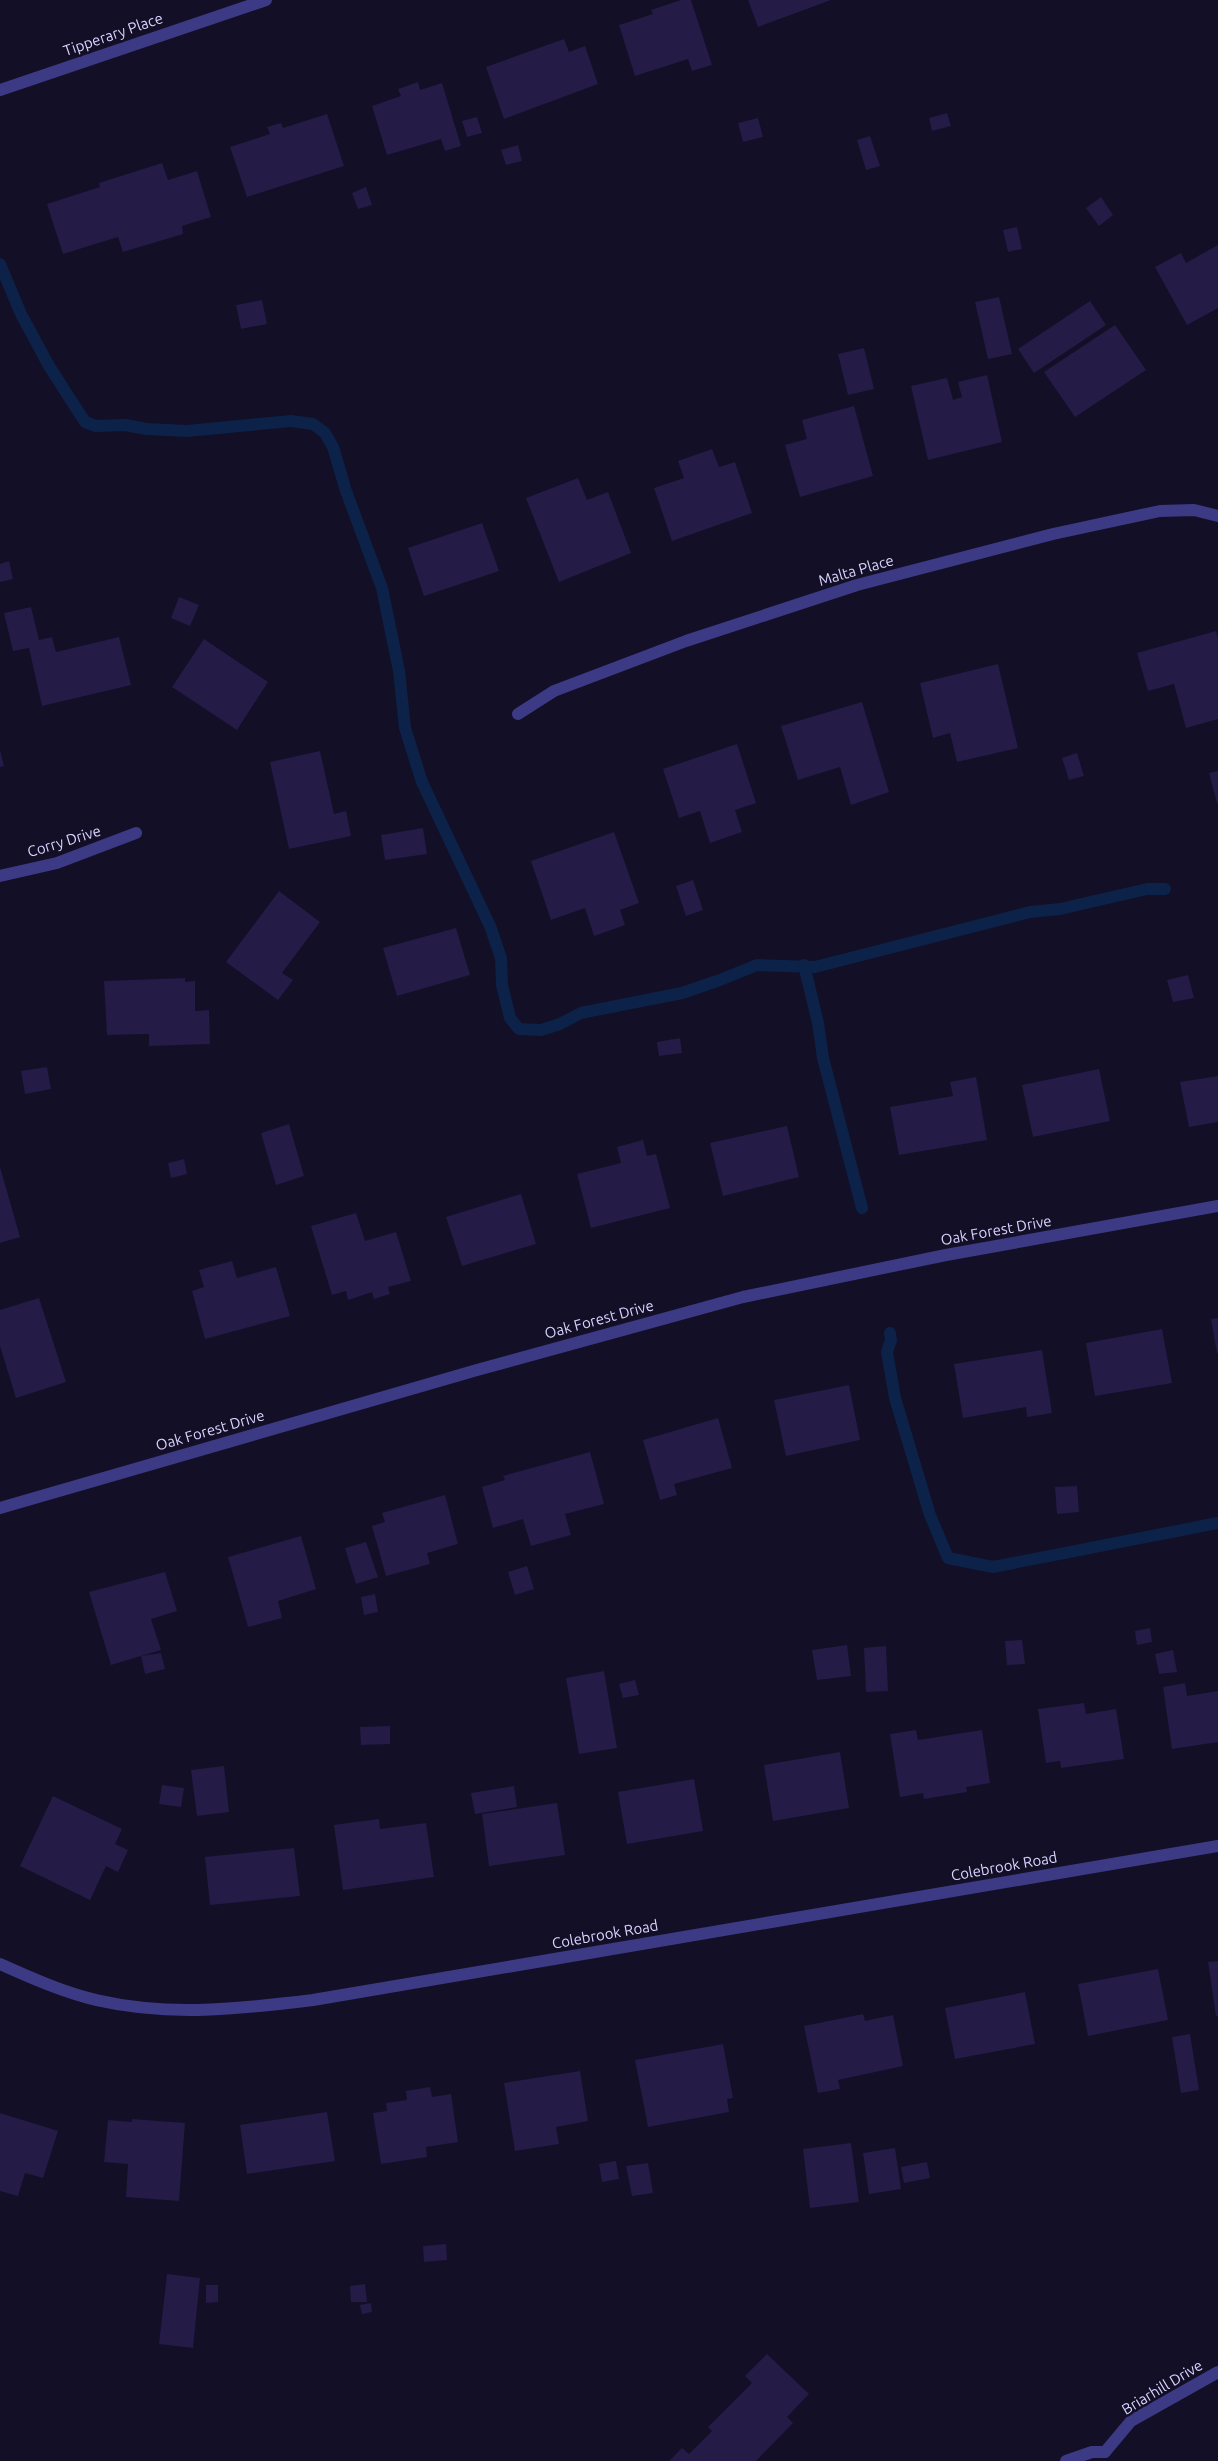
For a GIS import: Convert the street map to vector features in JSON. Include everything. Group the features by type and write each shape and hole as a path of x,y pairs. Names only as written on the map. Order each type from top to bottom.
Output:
{"street":[{"name":"Tipperary Place","path":"0,90 266,0"},
{"name":"Malta Place","path":"518,714 554,691 686,640 857,585 1053,534 1160,511 1194,510 1218,516"},
{"name":"Corry Drive","path":"0,876 57,863 136,833"},
{"name":"Oak Forest Drive","path":"0,1508 476,1370 743,1296 946,1255 1218,1206"},
{"name":"Colebrook Road","path":"0,1964 48,1984 96,2000 167,2011 221,2011 312,2000 1218,1846"},
{"name":"Briarhill Drive","path":"1066,2461 1092,2452 1107,2457 1131,2421 1218,2372"}],"building":[{"path":"681,0 691,0 712,65 692,71 688,59 635,76 619,25 653,14 651,10"},
{"path":"748,0 831,0 758,27"},
{"path":"564,39 569,52 585,46 598,84 504,119 486,67"},
{"path":"418,82 420,90 442,83 461,146 445,151 441,139 387,155 372,106 401,96 398,89"},
{"path":"947,113 951,126 932,131 929,118"},
{"path":"327,114 344,166 247,197 230,147 270,134 267,127 281,123 283,128"},
{"path":"477,117 482,133 467,137 462,121"},
{"path":"758,118 763,137 743,142 738,123"},
{"path":"870,136 880,166 866,170 857,140"},
{"path":"518,145 522,161 506,165 501,150"},
{"path":"162,163 168,180 197,171 211,217 182,226 183,234 123,252 118,237 63,254 47,204 100,187 99,183"},
{"path":"366,187 372,205 358,209 352,193"},
{"path":"1101,197 1113,215 1099,226 1086,208"},
{"path":"1017,227 1022,249 1008,252 1003,230"},
{"path":"1218,245 1218,308 1187,325 1155,267 1181,253 1186,263"},
{"path":"999,297 1012,354 988,359 975,302"},
{"path":"262,300 267,324 241,329 236,305"},
{"path":"1090,301 1106,325 1034,373 1018,349"},
{"path":"1115,325 1146,370 1075,417 1044,372"},
{"path":"864,348 874,389 848,395 838,354"},
{"path":"987,375 1002,442 928,460 911,386 947,378 953,400 962,397 958,382"},
{"path":"854,406 873,476 800,497 785,445 807,439 802,420"},
{"path":"712,449 719,467 735,462 752,513 672,541 654,488 684,478 678,461"},
{"path":"578,478 587,500 608,492 631,553 559,582 526,498"},
{"path":"482,523 499,571 424,596 408,548"},
{"path":"9,561 13,579 0,582 0,564"},
{"path":"179,597 199,605 190,626 171,618"},
{"path":"31,607 39,640 52,637 56,652 119,637 131,685 42,706 29,648 13,651 4,613"},
{"path":"1216,631 1218,638 1218,719 1186,728 1174,684 1148,691 1137,653"},
{"path":"204,639 268,682 237,730 172,687"},
{"path":"998,664 1018,748 957,762 950,733 933,738 920,683"},
{"path":"862,702 889,792 851,805 840,767 798,780 781,726"},
{"path":"737,744 756,803 735,810 742,832 710,843 700,811 679,818 663,769"},
{"path":"0,750 4,766 0,767"},
{"path":"320,751 334,814 346,811 351,836 289,849 270,762"},
{"path":"1077,753 1084,776 1069,780 1062,758"},
{"path":"1218,771 1218,803 1217,803 1209,773"},
{"path":"423,828 427,854 385,860 381,835"},
{"path":"614,832 639,903 620,910 625,925 594,936 585,908 551,920 531,861"},
{"path":"693,880 703,910 686,916 676,886"},
{"path":"279,891 320,922 282,973 293,980 278,1000 226,962"},
{"path":"456,928 470,975 397,996 383,948"},
{"path":"1188,975 1194,998 1173,1002 1167,980"},
{"path":"185,978 185,982 195,981 195,1011 209,1010 210,1044 149,1046 149,1034 107,1035 104,981"},
{"path":"680,1038 682,1053 659,1056 657,1042"},
{"path":"47,1067 51,1089 25,1094 21,1071"},
{"path":"1099,1069 1110,1121 1033,1137 1022,1085"},
{"path":"1218,1076 1218,1122 1189,1127 1180,1082"},
{"path":"976,1077 987,1140 899,1155 890,1107 953,1096 950,1082"},
{"path":"289,1124 304,1176 276,1185 261,1133"},
{"path":"787,1126 799,1177 723,1196 710,1143"},
{"path":"643,1140 647,1156 656,1154 670,1208 591,1228 577,1174 621,1163 617,1147"},
{"path":"184,1159 187,1174 171,1178 168,1163"},
{"path":"0,1167 20,1237 0,1243"},
{"path":"521,1194 536,1244 462,1266 446,1217"},
{"path":"356,1213 365,1241 396,1232 411,1281 388,1287 390,1294 374,1299 372,1292 348,1300 346,1291 332,1295 311,1226"},
{"path":"232,1261 237,1278 276,1267 290,1316 205,1339 192,1291 204,1287 199,1270"},
{"path":"39,1298 66,1382 16,1398 0,1346 0,1310"},
{"path":"1218,1318 1218,1353 1217,1353 1211,1319"},
{"path":"1162,1329 1172,1383 1095,1396 1086,1343"},
{"path":"1042,1350 1052,1413 1027,1417 1026,1407 963,1418 954,1364"},
{"path":"849,1385 860,1440 786,1456 774,1400"},
{"path":"718,1418 732,1468 674,1484 677,1495 660,1500 643,1440"},
{"path":"590,1452 604,1504 565,1514 571,1535 531,1546 523,1519 493,1528 482,1487 505,1480 503,1476"},
{"path":"1077,1486 1079,1512 1057,1514 1055,1487"},
{"path":"445,1495 458,1544 427,1553 430,1564 386,1576 372,1526 385,1522 382,1513"},
{"path":"301,1536 316,1589 278,1601 282,1618 248,1627 228,1557"},
{"path":"366,1542 378,1577 356,1584 345,1548"},
{"path":"527,1566 534,1589 515,1595 508,1572"},
{"path":"165,1572 177,1611 151,1619 161,1650 111,1665 89,1592"},
{"path":"375,1594 378,1612 364,1615 361,1597"},
{"path":"1150,1628 1152,1642 1137,1645 1135,1631"},
{"path":"1022,1640 1025,1664 1007,1665 1005,1641"},
{"path":"847,1645 851,1676 817,1680 812,1650"},
{"path":"886,1646 888,1691 866,1692 864,1648"},
{"path":"1173,1650 1177,1672 1159,1674 1155,1654"},
{"path":"161,1653 165,1669 145,1674 141,1656"},
{"path":"604,1671 617,1748 579,1754 566,1678"},
{"path":"635,1680 639,1695 623,1698 619,1684"},
{"path":"1185,1683 1187,1696 1218,1691 1218,1742 1172,1749 1163,1687"},
{"path":"1084,1703 1086,1714 1116,1709 1124,1759 1061,1768 1060,1761 1046,1763 1038,1709"},
{"path":"390,1726 390,1744 361,1745 360,1727"},
{"path":"916,1730 918,1740 982,1730 990,1783 966,1787 967,1792 924,1799 923,1793 900,1797 890,1734"},
{"path":"840,1752 849,1808 773,1821 764,1765"},
{"path":"224,1766 229,1812 197,1816 191,1770"},
{"path":"694,1779 703,1831 627,1844 618,1792"},
{"path":"162,1785 184,1788 181,1807 159,1804"},
{"path":"514,1786 517,1807 475,1814 471,1793"},
{"path":"53,1796 122,1829 115,1844 128,1850 118,1872 106,1866 90,1900 20,1866"},
{"path":"557,1803 565,1855 489,1866 482,1814"},
{"path":"379,1819 380,1829 426,1823 434,1877 343,1890 334,1825"},
{"path":"294,1848 300,1896 210,1905 205,1857"},
{"path":"1218,1961 1218,2016 1216,2016 1208,1962"},
{"path":"1158,1969 1168,2020 1088,2036 1078,1984"},
{"path":"1025,1992 1035,2044 955,2059 945,2008"},
{"path":"863,2014 865,2021 893,2015 903,2066 838,2080 840,2089 818,2093 804,2026"},
{"path":"1190,2034 1199,2090 1181,2093 1172,2037"},
{"path":"723,2044 733,2098 727,2099 729,2112 648,2127 635,2060"},
{"path":"580,2071 588,2121 556,2127 559,2144 515,2151 504,2083"},
{"path":"430,2087 432,2097 451,2094 458,2142 426,2147 427,2157 381,2164 373,2113 387,2111 386,2103 407,2100 406,2091"},
{"path":"327,2112 335,2161 247,2174 240,2125"},
{"path":"0,2113 58,2131 43,2178 25,2173 18,2196 0,2191"},
{"path":"132,2119 185,2123 179,2201 126,2197 128,2164 104,2162 108,2120 132,2122"},
{"path":"851,2143 859,2202 810,2208 803,2149"},
{"path":"895,2148 901,2189 869,2194 863,2153"},
{"path":"616,2161 619,2179 602,2182 599,2164"},
{"path":"927,2162 930,2178 904,2183 901,2167"},
{"path":"648,2163 653,2193 632,2196 626,2166"},
{"path":"446,2244 447,2260 424,2262 423,2246"},
{"path":"167,2274 200,2278 193,2348 159,2344"},
{"path":"365,2284 367,2302 351,2302 350,2286"},
{"path":"206,2285 218,2285 218,2302 206,2303"},
{"path":"371,2303 372,2312 362,2314 360,2305"},
{"path":"767,2354 809,2394 787,2417 793,2423 756,2461 669,2461 682,2448 689,2454 712,2431 708,2427 752,2383 745,2376"}],"waterway":[{"path":"0,264 21,314 49,366 85,422 96,426 125,425 147,429 187,431 291,421 313,424 325,433 333,447 346,491 382,588 399,671 405,728 422,782 490,926 501,958 502,985 510,1018 519,1029 541,1030 560,1024 581,1013 682,993 757,965 815,967 1030,912 1060,909 1147,889 1165,889"},
{"path":"804,965 818,1023 823,1058 862,1208"},
{"path":"890,1333 891,1340 887,1352 895,1398 930,1515 948,1558 993,1567 1218,1523"}]}
